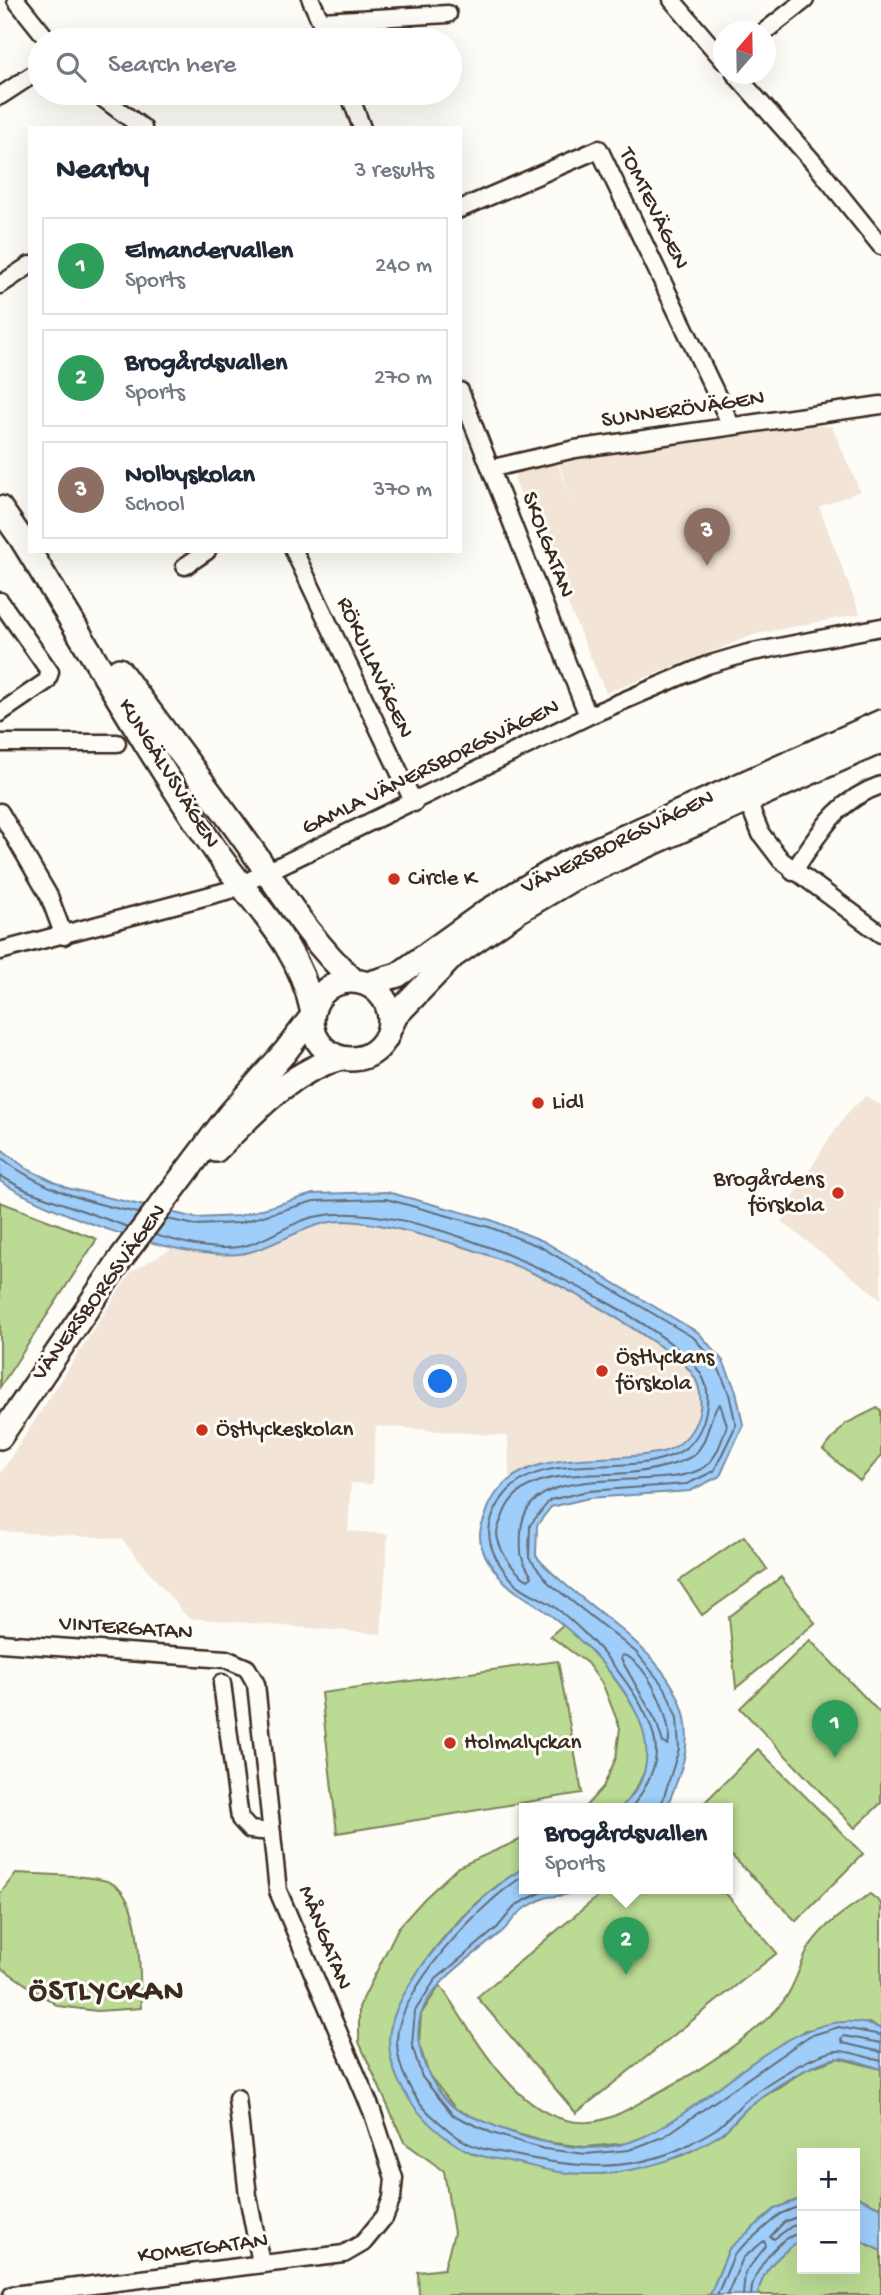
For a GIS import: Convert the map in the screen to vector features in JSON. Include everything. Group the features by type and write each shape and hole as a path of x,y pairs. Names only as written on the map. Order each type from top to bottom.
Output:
{"main road":[{"name":"KUNGÄLVSVÄGEN","path":"0,508 27,546"},
{"name":"KUNGÄLVSVÄGEN","path":"31,553 213,847 290,947 300,966 312,1013"},
{"name":"KUNGÄLVSVÄGEN","path":"32,553 268,872 308,933 327,957 360,982"},
{"name":"VÄNERSBORGSVÄGEN","path":"389,1029 396,1015 453,956 518,911 572,879 881,722"},
{"name":"VÄNERSBORGSVÄGEN","path":"360,982 398,975 484,914 566,863 881,741"},
{"path":"360,982 386,1002 389,1029 373,1053 352,1060 341,1058 318,1044 312,1013 323,991 332,985 360,982"},
{"name":"VÄNERSBORGSVÄGEN","path":"0,1437 122,1257 179,1186 229,1115 285,1052 312,1013"},
{"name":"VÄNERSBORGSVÄGEN","path":"179,1186 284,1085 301,1073 341,1058"}],"street":[{"path":"16,0 38,28"},
{"path":"311,0 324,28"},
{"path":"672,0 713,49"},
{"path":"776,23 805,0"},
{"path":"321,21 448,15"},
{"path":"0,96 28,78"},
{"path":"744,84 816,165 881,246"},
{"path":"112,105 140,126"},
{"path":"353,105 361,126"},
{"name":"TOMTEVÄGEN","path":"462,208 599,149 731,425"},
{"path":"0,285 28,266"},
{"name":"SKOLGATAN","path":"462,396 588,716"},
{"name":"SUNNERÖVÄGEN","path":"492,468 575,449 881,405"},
{"path":"185,566 204,553"},
{"name":"RÖKULLAVÄGEN","path":"295,553 414,803"},
{"path":"0,601 50,672 50,677 0,713"},
{"name":"GAMLA VÄNERSBORGSVÄGEN","path":"1,951 219,895 414,803 588,716 707,665 748,653 881,626"},
{"path":"0,743 117,743"},
{"path":"793,872 838,810 850,798 881,785"},
{"path":"744,792 761,834 793,872 881,934"},
{"path":"0,812 43,884 64,936"},
{"name":"VINTERGATAN","path":"0,1643 226,1659 247,1668"},
{"name":"MÅNGATAN","path":"247,1668 256,1684 278,1891 372,2111 394,2178 392,2198 385,2216"},
{"path":"222,1683 240,1819 250,1830 272,1832"},
{"path":"237,2098 248,2196 260,2258"},
{"name":"KOMETGATAN","path":"12,2295 344,2254 363,2243 385,2216"}],"shaded area":[{"path":"788,423 832,427 860,491 819,507 860,614 756,634 606,693 514,478 519,469 556,460 573,503 558,461 586,452"},
{"name":"Brogårdens förskola","path":"866,1096 881,1105 881,1299 782,1222 789,1204 830,1137 850,1110"},
{"name":"Östlyckeskolan","path":"343,1221 388,1226 492,1254 544,1276 605,1309 680,1360 698,1382 701,1405 695,1424 683,1443 662,1452 536,1465 509,1478 508,1436 376,1426 372,1484 351,1483 348,1531 388,1534 381,1634 188,1618 122,1539 0,1531 0,1474 131,1272 173,1248 211,1255 249,1253 318,1223"}],"green space":[{"path":"0,1202 97,1239 0,1387"},
{"path":"877,1408 881,1410 881,1456 860,1481 823,1450 845,1424"},
{"path":"744,1536 767,1569 702,1615 679,1581"},
{"path":"781,1577 815,1623 736,1688 729,1617"},
{"path":"564,1624 576,1635 617,1682 640,1719 649,1752 643,1775 625,1803 588,1803 603,1787 616,1758 620,1728 603,1685 587,1663 550,1636"},
{"path":"810,1640 881,1714 881,1803 855,1828 740,1708"},
{"name":"Holmalyckan","path":"558,1661 582,1793 337,1833 321,1693"},
{"path":"758,1749 863,1854 796,1921 733,1857 733,1803 704,1803"},
{"path":"519,1840 519,1871 476,1903 434,1949 408,1989 389,2043 473,2154 602,2174 638,2168 684,2155 723,2133 749,2106 807,2069 838,2058 881,2069 881,2208 860,2198 860,2148 797,2148 797,2200 776,2208 729,2249 710,2295 419,2295 418,2272 444,2269 454,2233 444,2171 404,2142 359,2042 359,2007 398,1928 458,1867"},
{"path":"16,1873 92,1878 117,1886 133,1915 137,1935 141,2008 97,2011 58,2006 0,1967 0,1894"},
{"path":"601,1894 726,1894 777,1953 576,2113 477,1997"},
{"path":"870,1894 881,1903 881,2029 869,2023 806,2030 661,2130 628,2143 585,2147 545,2142 495,2127 456,2109 429,2075 419,2044 421,2014 440,1985 501,2074 520,2094 541,2110 564,2120 589,2122 619,2114 695,2071 759,2026 787,1996 806,1953 816,1938 837,1917"},
{"path":"860,2240 881,2251 881,2295 758,2295 763,2277 780,2256 797,2242 797,2274 860,2274"}],"water":[{"path":"0,1148 27,1169 67,1188 196,1218 239,1216 313,1194 387,1192 491,1220 543,1241 699,1333 723,1361 736,1391 743,1425 720,1476 690,1491 589,1498 551,1507 537,1525 536,1556 556,1577 634,1641 658,1666 676,1692 686,1721 685,1753 668,1803 624,1803 641,1782 646,1752 640,1721 624,1690 601,1661 574,1635 501,1578 488,1561 480,1534 486,1514 498,1491 515,1475 537,1466 561,1461 662,1452 681,1443 694,1426 700,1406 698,1385 687,1367 630,1326 574,1293 516,1266 454,1244 383,1226 344,1221 308,1228 250,1252 225,1255 194,1252 159,1245 85,1221 51,1208 0,1181"},
{"path":"519,1871 519,1894 568,1894 542,1899 520,1912 502,1932 443,1981 426,2003 419,2026 421,2053 431,2079 447,2101 459,2111 535,2140 593,2148 630,2142 659,2129 753,2062 786,2041 818,2027 850,2022 881,2029 881,2069 840,2058 819,2064 766,2094 747,2108 725,2131 703,2145 643,2167 601,2174 580,2174 553,2171 472,2153 442,2134 416,2108 397,2077 389,2043 392,2021 419,1970 461,1920 505,1880"},
{"path":"860,2198 881,2208 881,2251 860,2240"},
{"path":"797,2200 797,2242 768,2269 758,2295 710,2295 729,2249 776,2208"}],"place":[{"name":"Nolbyskolan","path":"707,566"},
{"name":"Circle K","path":"394,879"},
{"name":"Lidl","path":"538,1103"},
{"name":"Brogårdens förskola","path":"838,1193"},
{"name":"Östlyckans förskola","path":"602,1371"},
{"name":"Östlyckeskolan","path":"202,1430"},
{"name":"Holmalyckan","path":"450,1743"},
{"name":"Elmandervallen","path":"835,1758"},
{"name":"Brogårdsvallen","path":"626,1975"}],"district":[{"name":"ÖSTLYCKAN","path":"107,1993"}]}
